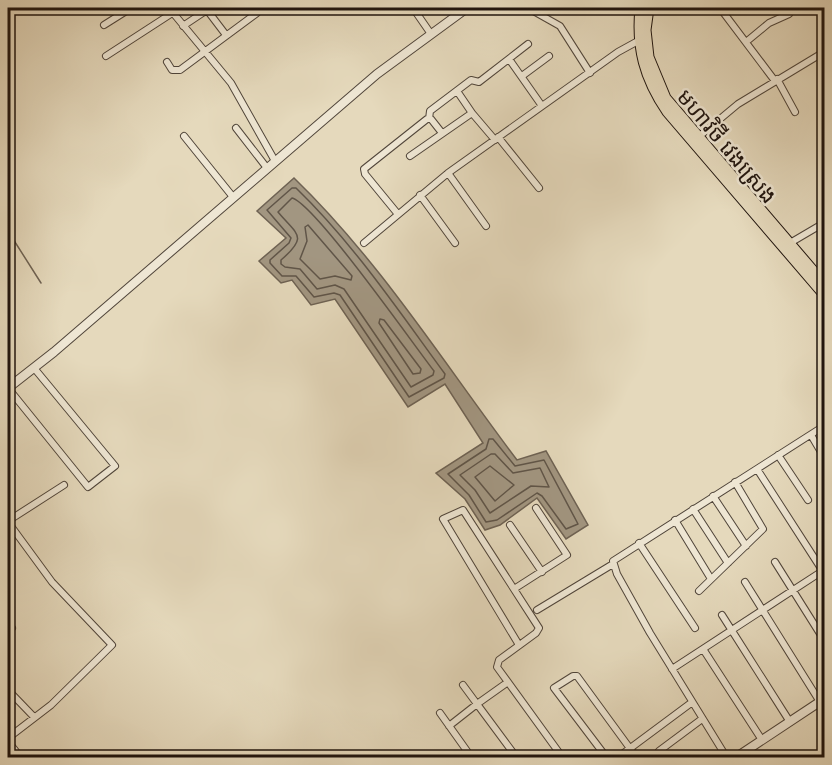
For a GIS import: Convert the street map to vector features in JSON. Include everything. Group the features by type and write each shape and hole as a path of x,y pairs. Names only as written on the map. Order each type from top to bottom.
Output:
{"main road":[{"name":"មហាវិថី វេងស្រេង","path":"640,8 638,41 646,76 653,92 825,283"},
{"name":"មហាវិថី វេងស្រេង","path":"649,8 646,44 653,72 666,98 696,140 825,295"}],"street":[{"path":"104,25 131,8"},
{"path":"106,56 171,10 180,8"},
{"path":"413,8 431,34"},
{"path":"34,368 115,466 88,488 8,388 387,65 467,8"},
{"path":"528,8 560,26 590,73"},
{"path":"720,8 776,80 795,112"},
{"path":"183,27 208,9 226,35"},
{"path":"171,10 231,83 275,161"},
{"path":"167,62 176,71 257,13"},
{"path":"746,42 769,23 789,14"},
{"path":"364,243 397,213 448,173 638,41"},
{"path":"397,213 363,171 429,119 430,111 471,80 479,82 528,44"},
{"path":"696,140 738,104 825,52"},
{"path":"522,76 549,56"},
{"path":"508,59 542,106"},
{"path":"458,92 472,113 539,188"},
{"path":"410,156 472,113"},
{"path":"429,119 442,133"},
{"path":"236,128 267,168"},
{"path":"184,136 233,197"},
{"path":"448,173 486,226"},
{"path":"420,195 455,243"},
{"path":"790,243 825,223"},
{"path":"537,610 613,564 615,558 825,426"},
{"path":"810,435 825,457"},
{"path":"778,455 808,500"},
{"path":"672,669 824,571 757,469"},
{"path":"699,591 763,529 735,482"},
{"path":"8,738 112,645 52,582 8,522 64,485"},
{"path":"713,496 746,546"},
{"path":"514,589 568,553 536,508"},
{"path":"693,509 728,563"},
{"path":"519,645 443,519 464,510 539,628 497,664 563,758"},
{"path":"675,520 711,579"},
{"path":"510,525 542,572"},
{"path":"639,543 695,628"},
{"path":"775,561 825,640"},
{"path":"613,564 691,702 728,758"},
{"path":"735,758 822,700 745,582"},
{"path":"722,615 790,722"},
{"path":"704,649 762,740"},
{"path":"607,758 554,687 573,676 577,676 637,758"},
{"path":"449,726 508,682"},
{"path":"463,685 517,758"},
{"path":"8,690 34,717"},
{"path":"617,758 691,702"},
{"path":"440,713 472,758"},
{"path":"659,751 702,719"},
{"path":"8,743 20,758"}],"water":[{"path":"294,178 355,244 411,314 517,460 546,451 588,525 566,539 537,498 500,525 485,530 465,499 436,473 483,443 445,384 408,407 335,299 311,305 292,280 281,283 259,261 286,238 257,211"}],"waterway":[{"path":"8,231 41,283"}]}
